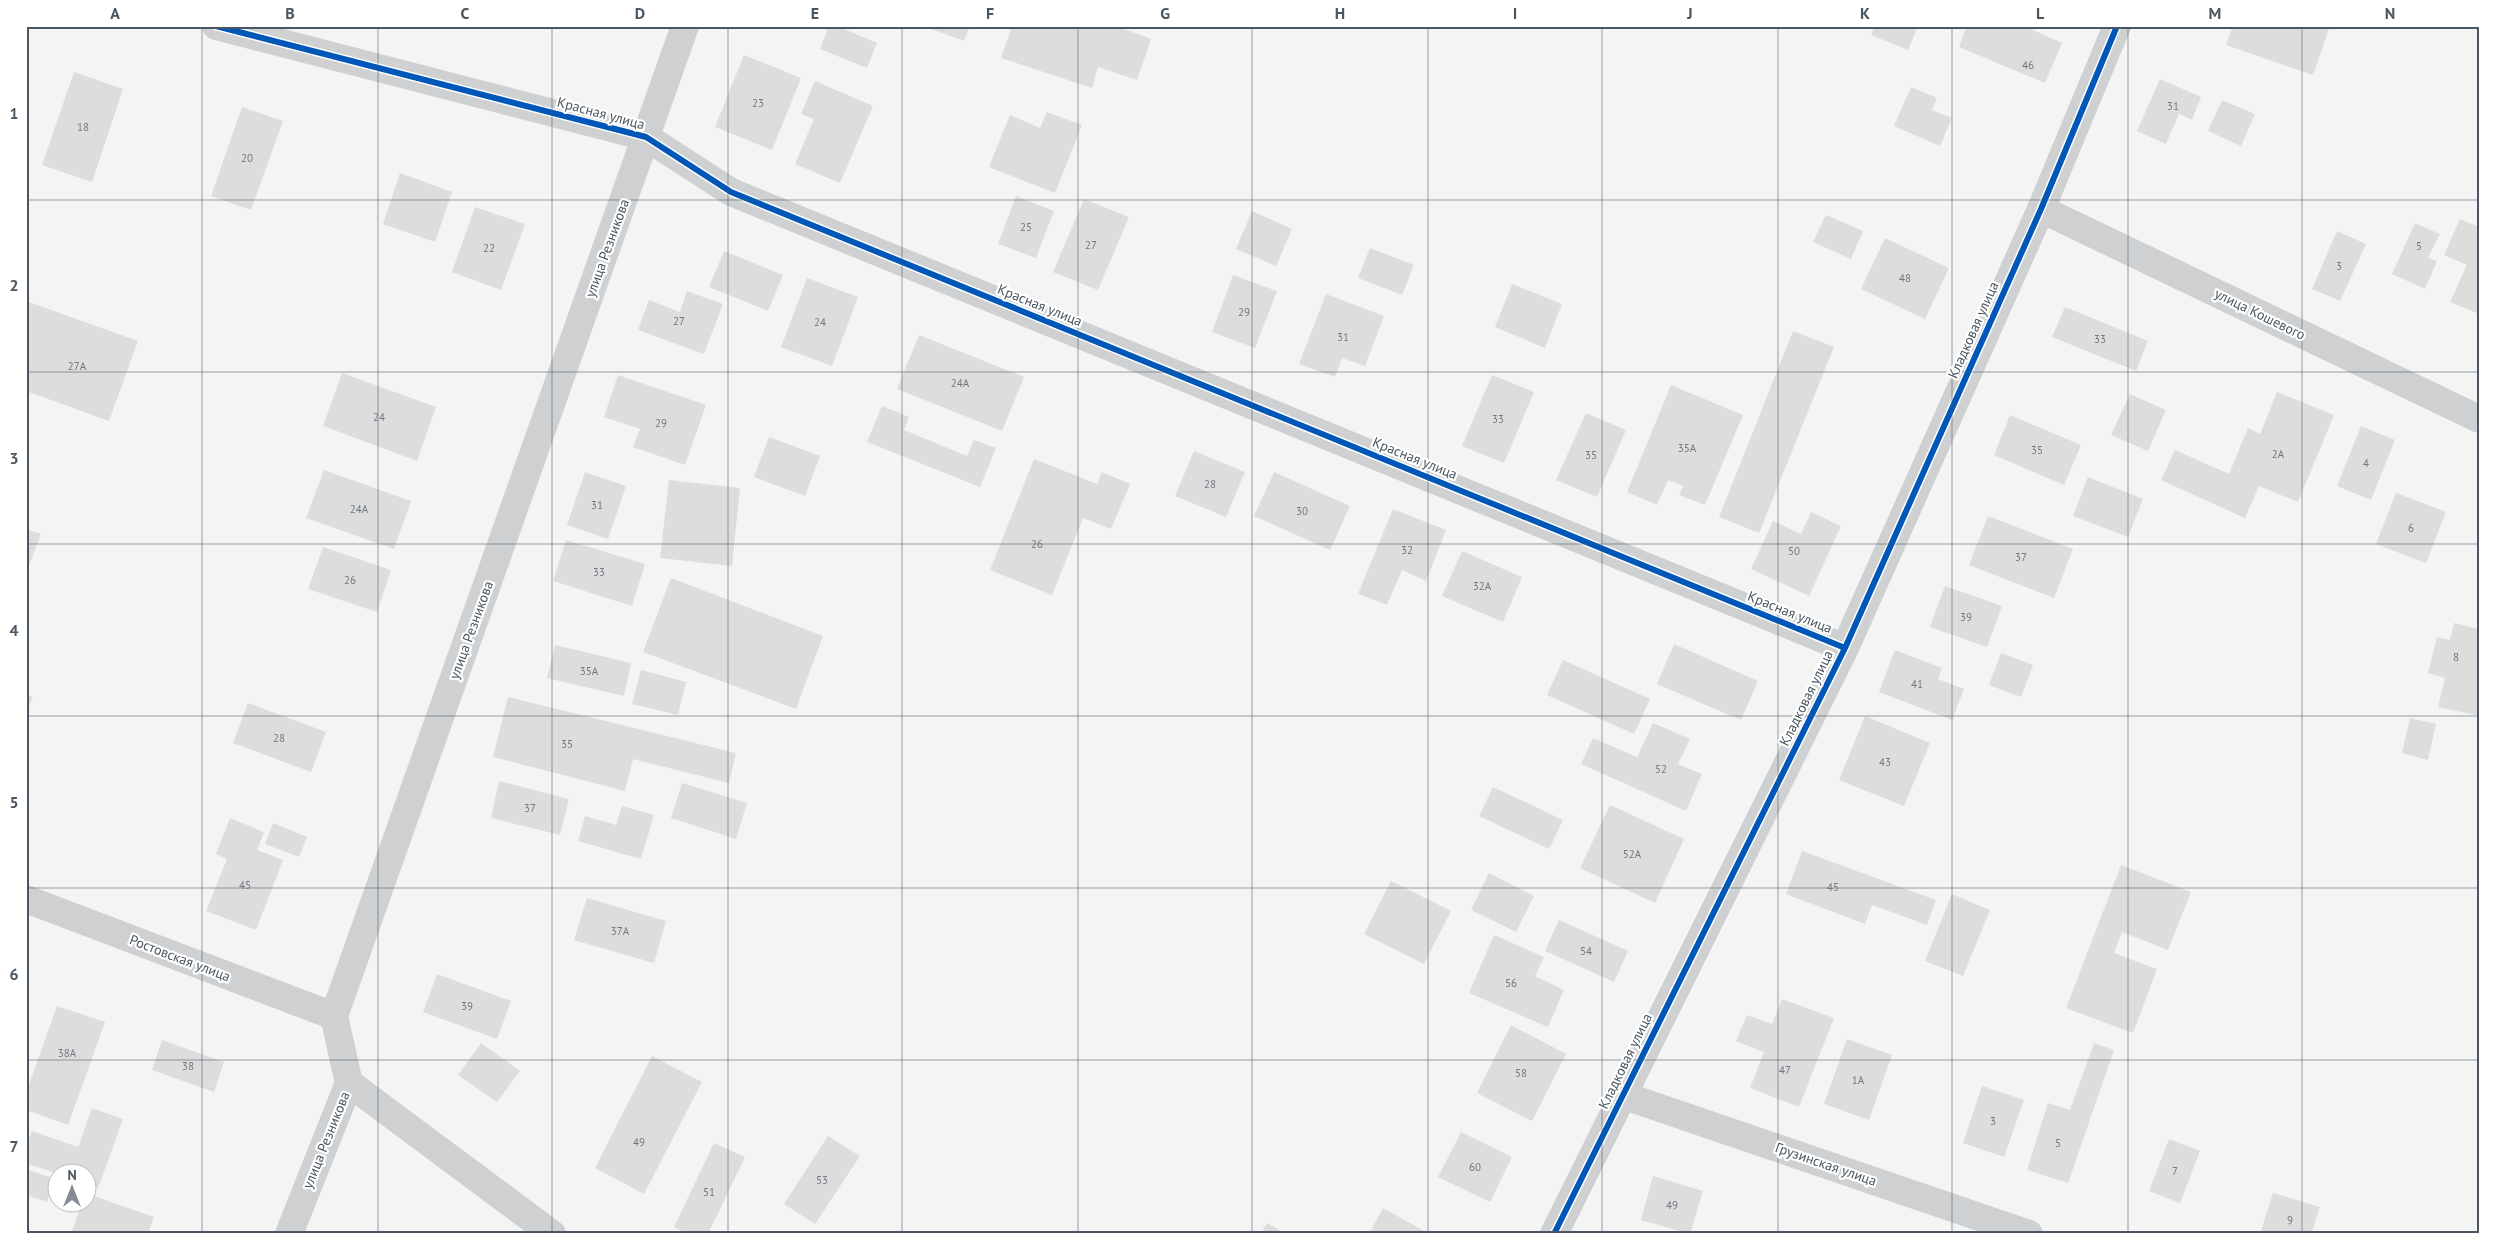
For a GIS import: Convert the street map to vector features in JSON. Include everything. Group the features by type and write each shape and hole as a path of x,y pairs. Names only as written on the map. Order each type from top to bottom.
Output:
{"street":[{"name":"Красная улица","path":"216,26 646,137 731,192 1845,648"},
{"name":"улица Резникова","path":"289,1234 349,1084 334,1016 686,26"},
{"name":"Кладковая улица","path":"1554,1234 1845,648 2041,209 2118,26"},
{"name":"улица Кошевого","path":"2041,209 2479,419"},
{"name":"Ростовская улица","path":"26,900 334,1016"},
{"path":"349,1084 552,1234"},
{"name":"Грузинская улица","path":"1622,1095 2029,1234"}],"building":[{"path":"829,26 837,26 877,43 867,68 820,49"},
{"path":"923,26 970,26 964,41"},
{"path":"1012,26 1116,26 1151,39 1137,80 1098,67 1092,88 1001,58"},
{"path":"1875,26 1918,26 1908,50 1871,35"},
{"path":"1967,26 2024,26 2062,43 2045,83 1959,47"},
{"path":"2233,26 2330,26 2313,75 2226,45"},
{"path":"744,55 801,78 772,150 715,127"},
{"path":"74,72 123,89 92,182 42,165"},
{"path":"2160,79 2201,97 2192,120 2179,114 2166,144 2137,131"},
{"path":"815,81 873,106 840,183 795,164 814,119 801,114"},
{"path":"1911,87 1937,98 1932,110 1952,118 1940,146 1894,126"},
{"path":"2222,100 2255,114 2241,146 2208,131"},
{"path":"242,107 283,121 251,210 211,196"},
{"path":"1047,112 1082,125 1055,193 989,167 1010,115 1040,128"},
{"path":"400,173 452,192 435,242 383,224"},
{"path":"1016,196 1054,211 1036,258 998,244"},
{"path":"1084,199 1129,217 1098,290 1053,272"},
{"path":"475,207 525,224 501,290 452,272"},
{"path":"1252,211 1292,229 1276,266 1236,249"},
{"path":"1826,215 1863,231 1851,259 1813,242"},
{"path":"2460,219 2479,227 2479,314 2450,302 2467,265 2444,255"},
{"path":"2415,223 2440,234 2428,258 2437,261 2425,289 2392,274"},
{"path":"2337,231 2366,244 2340,301 2312,289"},
{"path":"1885,238 1949,268 1925,319 1861,289"},
{"path":"1370,248 1414,265 1402,295 1358,278"},
{"path":"724,251 783,275 768,311 709,287"},
{"path":"1233,275 1277,291 1255,348 1212,332"},
{"path":"807,278 858,297 832,366 781,347"},
{"path":"1512,284 1562,304 1545,348 1495,327"},
{"path":"687,291 723,304 704,354 638,330 649,300 680,312"},
{"path":"1326,294 1384,316 1365,366 1342,358 1335,377 1299,364"},
{"path":"26,301 138,341 109,421 26,391"},
{"path":"2065,307 2148,341 2136,371 2052,337"},
{"path":"1793,331 1834,347 1759,533 1719,517"},
{"path":"919,335 1024,377 1002,431 897,389"},
{"path":"342,373 436,407 417,461 323,426"},
{"path":"618,375 706,405 685,465 633,447 640,429 604,417"},
{"path":"1492,375 1534,392 1504,463 1462,446"},
{"path":"1671,385 1743,415 1705,505 1679,495 1683,486 1668,480 1657,505 1627,492"},
{"path":"2277,392 2334,415 2298,502 2259,486 2245,518 2161,480 2175,450 2229,474 2248,428 2260,434"},
{"path":"2130,394 2166,410 2148,451 2111,435"},
{"path":"882,406 909,417 904,430 967,456 974,440 996,448 980,487 867,442"},
{"path":"1586,413 1626,430 1597,497 1556,480"},
{"path":"2010,415 2081,445 2064,485 1994,455"},
{"path":"2361,426 2395,440 2371,500 2337,486"},
{"path":"769,437 820,456 805,496 754,477"},
{"path":"1194,451 1245,472 1226,517 1175,496"},
{"path":"1034,459 1097,484 1102,472 1130,484 1111,529 1083,518 1052,595 990,570"},
{"path":"324,470 411,501 394,549 306,518"},
{"path":"585,472 626,486 608,539 567,525"},
{"path":"1274,472 1350,506 1330,550 1254,516"},
{"path":"2088,477 2143,499 2128,537 2073,516"},
{"path":"669,480 740,488 732,566 660,558"},
{"path":"2396,493 2446,512 2426,563 2376,544"},
{"path":"1393,509 1446,530 1426,581 1402,570 1387,605 1358,594"},
{"path":"1811,512 1841,526 1809,596 1751,569 1773,521 1801,534"},
{"path":"1988,516 2073,549 2054,598 1969,565"},
{"path":"26,529 41,534 26,573"},
{"path":"566,540 645,564 632,606 553,581"},
{"path":"323,547 391,570 377,612 308,589"},
{"path":"1462,551 1522,577 1503,622 1442,596"},
{"path":"671,578 823,636 796,709 643,652"},
{"path":"1945,586 2002,606 1987,647 1930,627"},
{"path":"2454,623 2479,629 2479,716 2438,707 2445,678 2428,673 2437,637 2450,640"},
{"path":"1674,644 1758,681 1741,720 1657,684"},
{"path":"555,645 631,663 624,696 547,678"},
{"path":"1895,650 1942,668 1938,679 1964,689 1952,720 1879,692"},
{"path":"2001,653 2033,665 2021,697 1989,685"},
{"path":"1563,660 1650,699 1634,734 1547,695"},
{"path":"641,670 686,682 678,715 632,704"},
{"path":"26,694 33,697 26,714"},
{"path":"508,697 736,753 729,783 633,759 625,791 493,757"},
{"path":"248,703 326,732 311,772 233,743"},
{"path":"1865,716 1930,743 1904,806 1839,780"},
{"path":"2410,718 2436,724 2428,760 2402,753"},
{"path":"1653,723 1690,739 1678,764 1702,774 1686,811 1581,764 1593,738 1637,757"},
{"path":"499,781 569,799 560,835 491,818"},
{"path":"682,783 747,803 736,839 671,818"},
{"path":"1493,787 1563,820 1549,849 1479,816"},
{"path":"1610,805 1684,839 1655,903 1580,868"},
{"path":"622,806 654,815 641,859 578,841 585,816 616,825"},
{"path":"230,818 264,832 257,850 283,860 256,930 206,911 227,859 216,854"},
{"path":"273,823 307,837 299,857 265,844"},
{"path":"1802,851 1936,900 1927,925 1872,905 1865,924 1786,894"},
{"path":"2121,865 2191,892 2168,950 2122,932 2114,953 2157,969 2133,1033 2066,1008"},
{"path":"1489,873 1534,896 1516,932 1471,910"},
{"path":"1391,881 1451,911 1424,964 1364,934"},
{"path":"1952,894 1990,910 1963,976 1925,961"},
{"path":"587,898 666,921 654,963 574,940"},
{"path":"1559,920 1628,951 1614,982 1545,951"},
{"path":"1494,935 1544,957 1535,976 1564,990 1548,1027 1469,993"},
{"path":"437,974 511,1001 497,1039 423,1012"},
{"path":"1782,999 1834,1018 1799,1107 1750,1088 1764,1052 1736,1041 1747,1015 1772,1024"},
{"path":"57,1006 105,1022 68,1125 26,1110 26,1093"},
{"path":"1511,1025 1566,1054 1532,1121 1477,1093"},
{"path":"1847,1039 1892,1055 1869,1120 1824,1104"},
{"path":"162,1040 224,1062 214,1092 152,1070"},
{"path":"481,1043 520,1071 497,1102 458,1075"},
{"path":"2094,1043 2114,1050 2068,1183 2027,1170 2048,1103 2070,1110"},
{"path":"652,1056 702,1082 644,1194 595,1168"},
{"path":"1982,1086 2024,1100 2004,1157 1963,1143"},
{"path":"92,1108 123,1119 98,1188 98,1162 48,1162 48,1171 26,1163 26,1147 32,1131 78,1147"},
{"path":"1461,1132 1512,1157 1490,1202 1438,1177"},
{"path":"828,1136 860,1156 815,1224 784,1204"},
{"path":"2169,1139 2200,1151 2180,1203 2149,1191"},
{"path":"714,1143 745,1157 708,1234 688,1234 674,1227"},
{"path":"26,1169 48,1177 47,1202 26,1195"},
{"path":"1653,1176 1703,1191 1690,1234 1641,1220"},
{"path":"2273,1193 2320,1207 2311,1234 2260,1234"},
{"path":"98,1197 154,1217 148,1234 71,1234 79,1212 98,1212"},
{"path":"1383,1208 1428,1233 1369,1234"},
{"path":"1267,1223 1286,1234 1261,1234"}],"cycle path":[{"path":"216,26 646,137 731,192 1845,648"},
{"path":"1554,1234 1845,648 2041,209 2117,26"}]}
